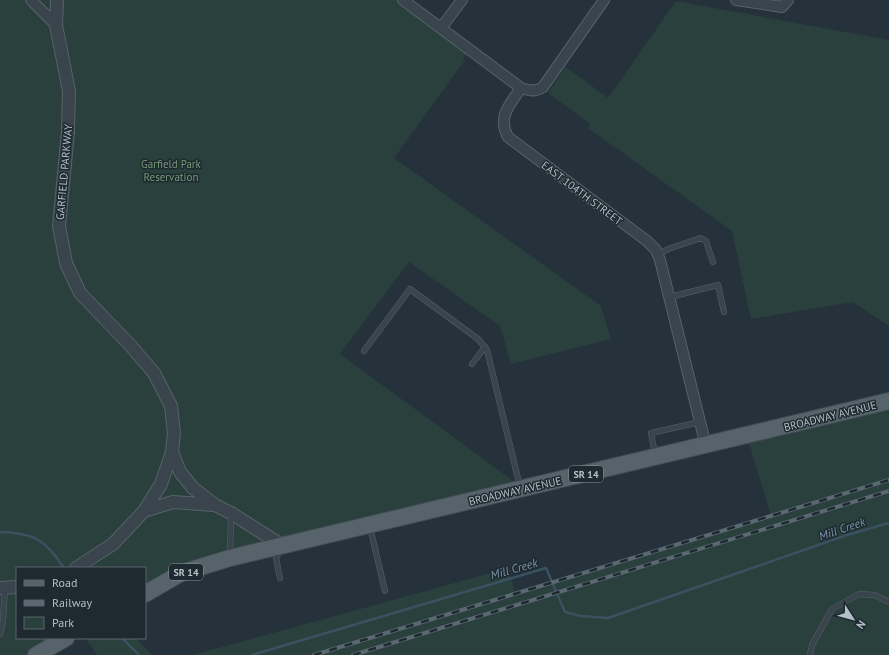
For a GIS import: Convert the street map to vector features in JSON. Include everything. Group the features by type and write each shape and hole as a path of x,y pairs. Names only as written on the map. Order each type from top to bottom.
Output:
{"main road":[{"name":"BROADWAY AVENUE","path":"146,593 181,573 230,558 656,458 889,401"},
{"path":"36,655 64,639"}],"street":[{"path":"31,0 56,25"},
{"name":"GARFIELD PARKWAY","path":"57,0 56,25 69,91 68,132 59,226 66,262 80,293 130,345 154,373 171,406 174,433 172,452 161,484 144,511 113,544 78,567"},
{"path":"403,0 522,88 536,91 543,86 604,0"},
{"path":"441,28 462,0"},
{"path":"736,0 785,4"},
{"name":"EAST 104TH STREET","path":"522,88 504,115 503,124 508,137 647,241 658,254 670,297 706,446"},
{"name":"GARFIELD PARKWAY","path":"172,452 180,472 194,488 215,505 231,513 283,546"},
{"name":"GARFIELD PARKWAY","path":"144,511 172,502 215,505"}],"lane":[{"path":"658,254 701,238 706,241 713,262"},
{"path":"670,297 718,285 724,312"},
{"path":"364,351 410,289 478,339 487,350 521,490"},
{"path":"472,364 485,347"},
{"path":"656,458 651,433 700,422"},
{"path":"230,558 231,513"},
{"path":"370,526 385,591"},
{"path":"280,578 276,558 283,546"},
{"path":"0,634 7,588"},
{"path":"810,655 812,645 832,609 859,594 875,595 889,602"}],"green space":[{"name":"Garfield Park Reservation","path":"0,0 403,0 469,50 463,59 465,60 394,158 601,306 611,339 511,364 500,326 409,262 340,354 523,488 283,546 146,594 146,567 16,567 16,639 66,639 38,655 0,655"},
{"path":"676,1 889,40 889,326 853,302 751,319 732,231 588,128 590,124 548,93 566,67 608,98"},
{"path":"889,401 889,655 193,655 509,568 515,594 771,516 747,436"},
{"path":"86,639 137,639 152,655 97,655"}],"waterway":[{"name":"Mill Creek","path":"252,655 546,568 565,612 581,616 608,618 847,535 889,523"},
{"name":"Mill Creek","path":"0,532 22,534 38,540 51,551 63,567"},
{"name":"Mill Creek","path":"123,639 139,655"}],"railway":[{"path":"314,655 889,480"},
{"path":"353,655 889,491"}]}
